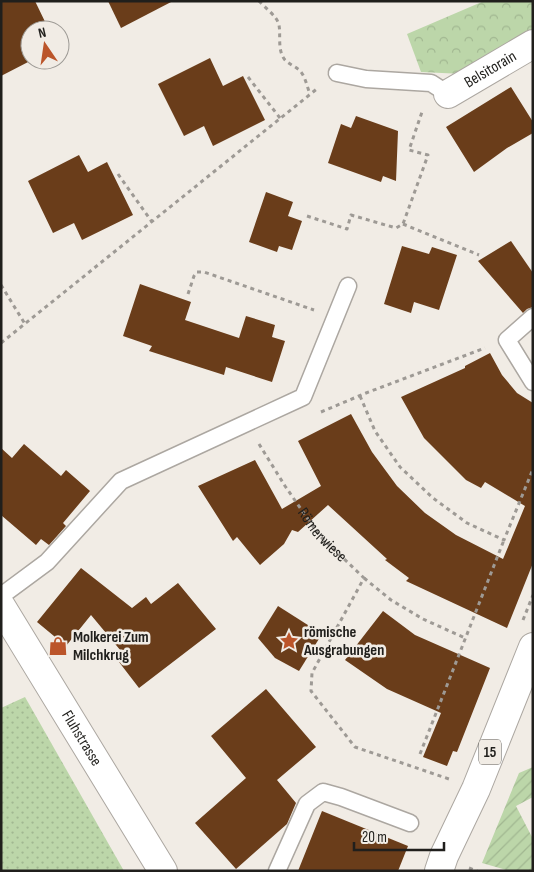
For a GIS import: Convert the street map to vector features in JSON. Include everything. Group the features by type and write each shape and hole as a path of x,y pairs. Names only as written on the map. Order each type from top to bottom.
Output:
{"street":[{"name":"Belsitorain","path":"440,89 533,44"},
{"name":"Fluhstrasse","path":"1,606 163,871"},
{"name":"15","path":"452,867 476,789 533,647"}],"lane":[{"path":"336,73 440,89"},
{"path":"1,596 47,562 121,481 303,398 348,286"},
{"path":"533,317 507,340 533,382"},
{"path":"278,871 308,804 323,792 410,823"}],"path":[{"path":"259,1 275,17 279,24 281,50 285,60 300,70 310,95"},
{"path":"1,343 336,73"},
{"path":"248,77 280,118"},
{"path":"307,216 347,229 351,215 396,228 403,224 428,155 409,150 440,89"},
{"path":"118,174 152,222"},
{"path":"403,224 479,255"},
{"path":"188,294 194,276 197,272 204,272 336,318"},
{"path":"1,285 25,324"},
{"path":"317,414 507,340"},
{"path":"360,396 375,430 400,467 433,498 467,522 504,540"},
{"name":"Römerwiese","path":"257,440 318,535 364,578 391,600 422,620 465,638"},
{"path":"420,754 533,469"},
{"path":"364,578 312,673 311,691 355,747 476,789"},
{"path":"452,867 477,871"}],"green space":[{"path":"484,1 533,1 533,30 463,74 421,72 407,34"},
{"path":"25,697 124,871 1,871 1,708"},
{"path":"533,767 533,797 516,806 533,839 533,871 510,871 482,863 519,773"}],"building":[{"path":"1,1 35,1 44,20 20,20 20,66 1,76"},
{"path":"108,1 173,1 121,28"},
{"path":"210,58 223,86 243,76 265,120 213,146 204,126 184,136 158,84"},
{"path":"511,87 533,122 533,133 507,148 474,172 446,127"},
{"path":"356,116 398,131 396,181 383,176 381,182 328,163 341,124 351,128"},
{"path":"79,155 88,172 107,162 133,215 82,240 74,223 53,233 28,181"},
{"path":"266,192 293,202 288,216 302,221 292,250 279,246 277,252 249,242"},
{"path":"511,241 533,273 533,307 523,313 478,261"},
{"path":"402,246 429,254 432,247 457,255 439,310 414,302 411,313 384,304"},
{"path":"140,284 191,302 185,320 239,338 246,316 275,325 272,337 285,341 272,382 226,367 224,375 149,351 152,346 123,336"},
{"path":"490,353 502,375 517,393 533,403 533,563 507,628 406,581 409,578 385,560 387,559 328,505 298,532 292,530 284,544 260,565 237,537 233,541 198,486 255,460 282,509 321,486 298,441 351,414 372,452 397,486 425,513 456,535 503,559 525,506 485,482 481,488 466,480 424,438 401,397 465,368 465,366"},
{"path":"24,444 61,476 66,470 90,491 63,523 66,526 49,545 41,539 36,545 1,515 1,448 12,458"},
{"path":"81,568 132,608 146,597 151,604 178,583 216,629 139,688 119,662 126,657 91,615 66,646 37,622"},
{"path":"278,606 322,634 299,671 275,658 258,638"},
{"path":"383,611 415,635 490,668 457,752 453,751 447,766 423,757 441,713 387,689 345,660"},
{"path":"266,689 316,747 277,780 296,803 287,824 236,869 195,823 246,778 211,736"},
{"path":"322,811 408,846 398,871 298,871"}],"place":[{"name":"römische Ausgrabungen","path":"289,641"},
{"name":"Molkerei Zum Milchkrug","path":"58,646"}]}
